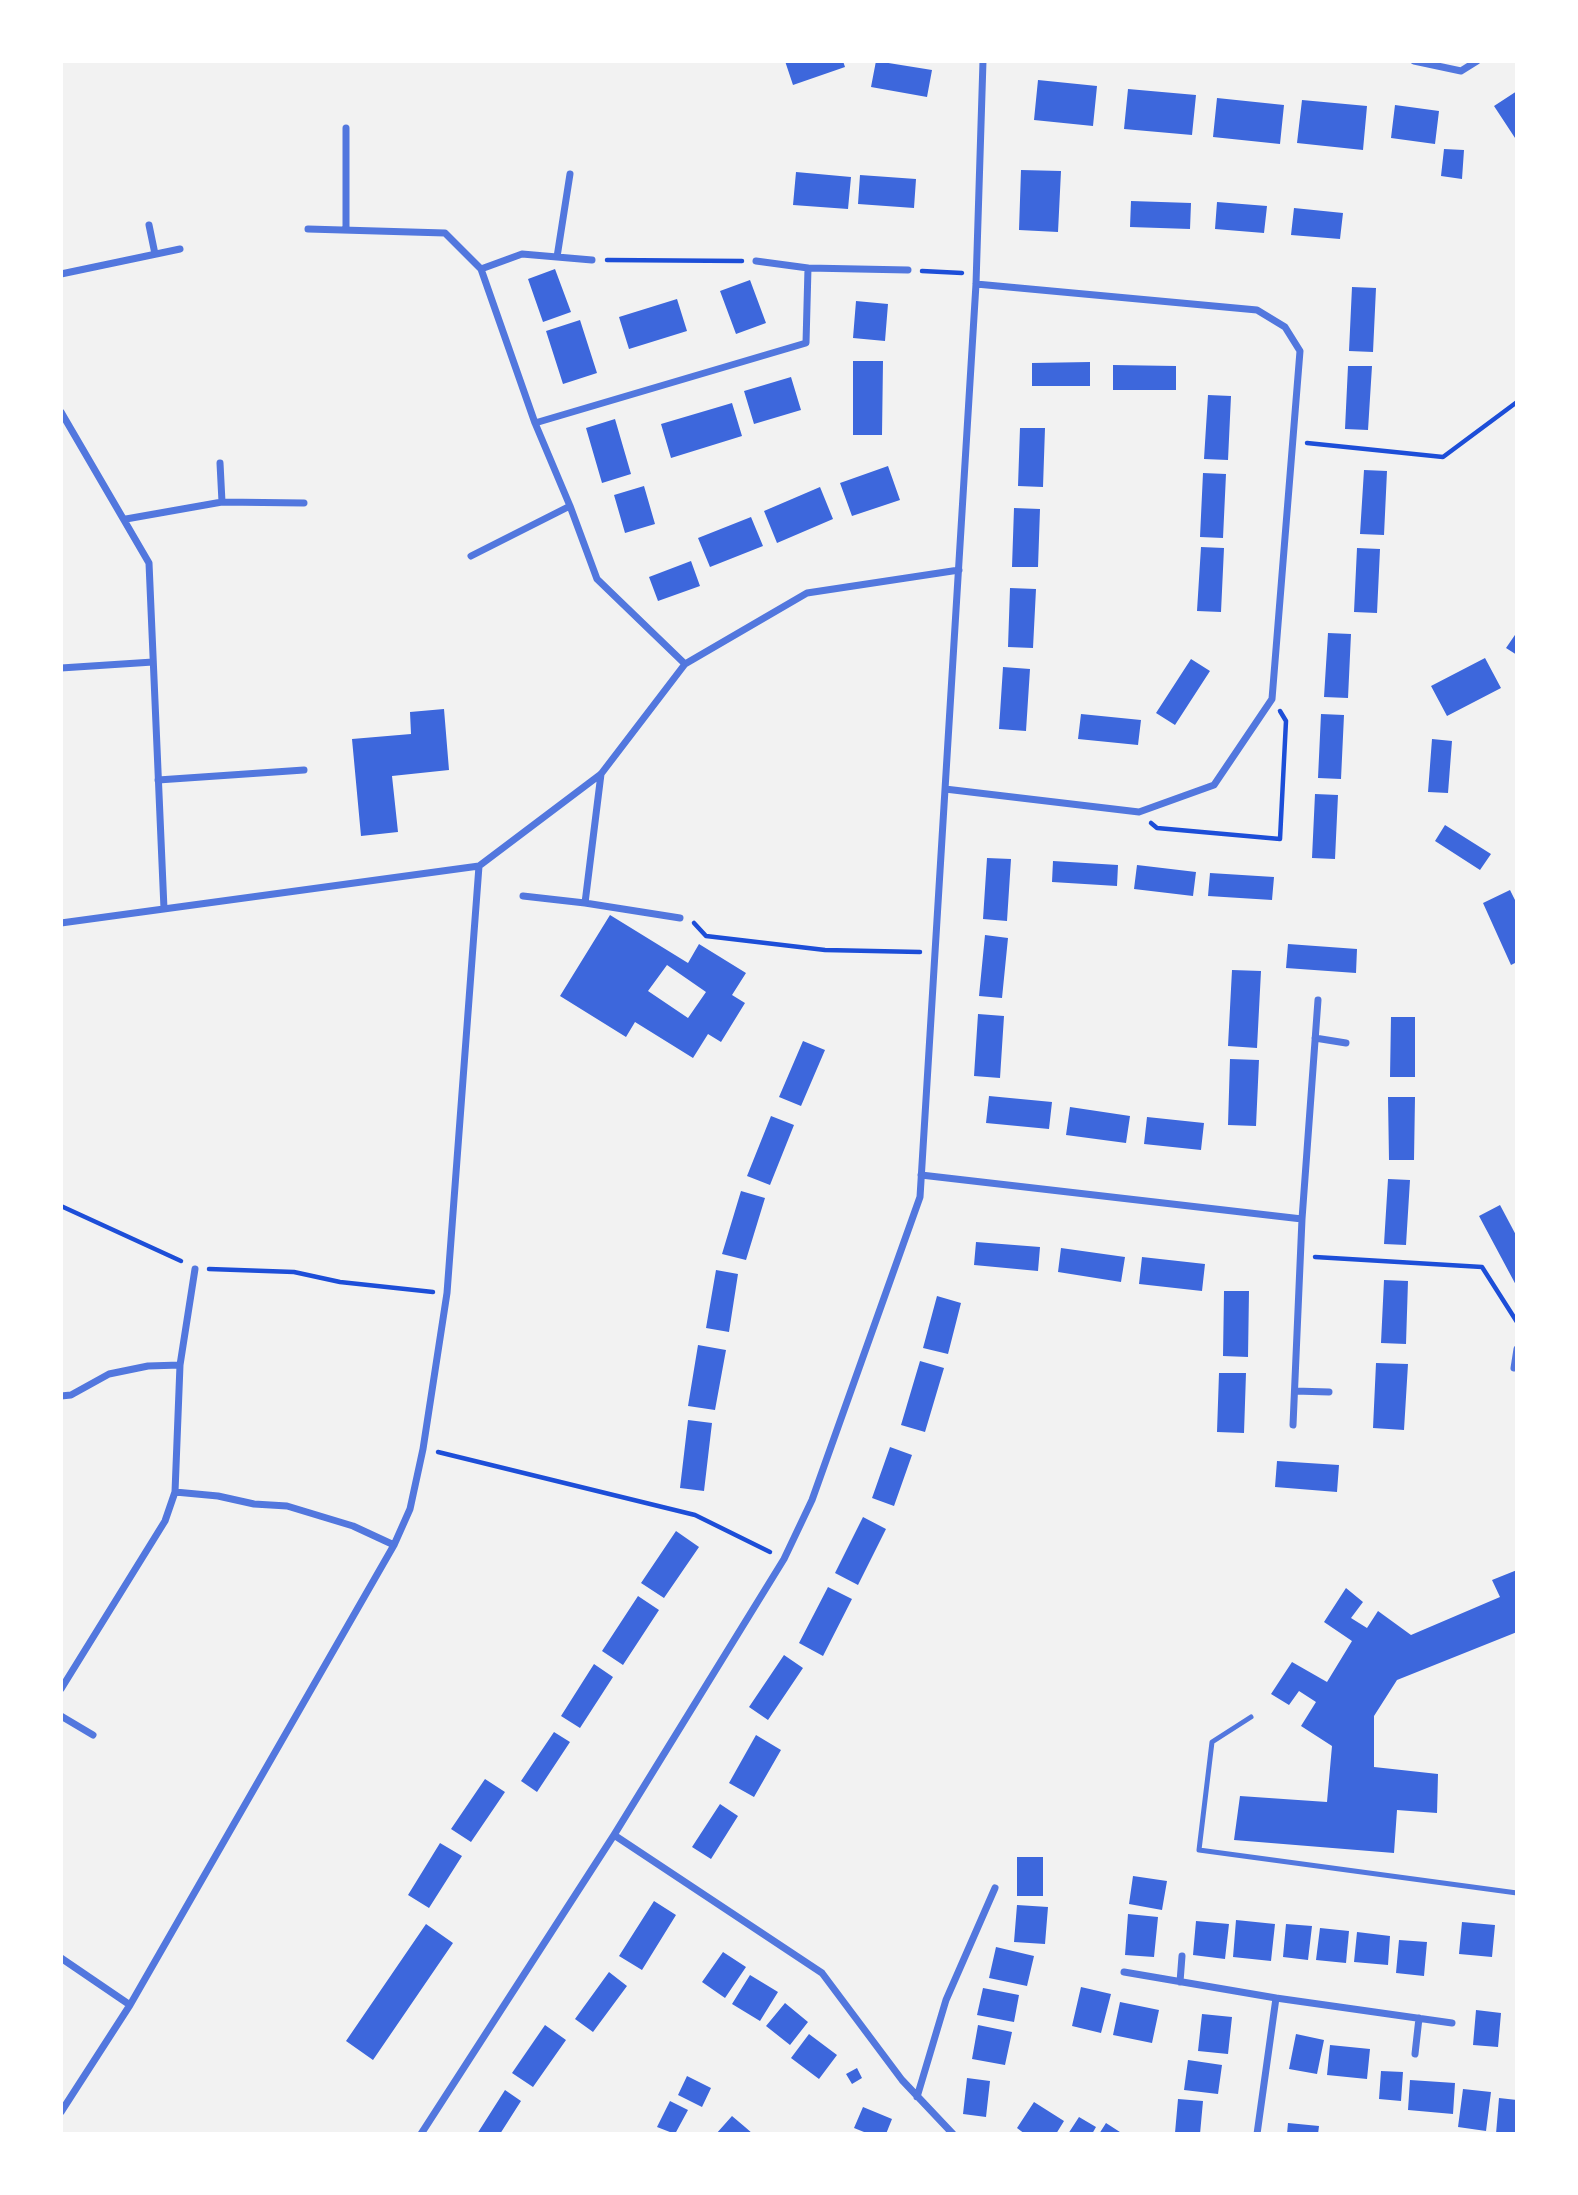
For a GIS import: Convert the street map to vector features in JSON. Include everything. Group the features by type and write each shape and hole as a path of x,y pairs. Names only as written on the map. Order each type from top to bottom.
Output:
{"street":[{"path":"421,2134 614,1835 784,1559 817,1488 920,1197 977,274 983,61"},
{"path":"1414,61 1461,71 1477,61"},
{"path":"346,128 346,229"},
{"path":"557,257 570,174"},
{"path":"149,225 155,254"},
{"path":"308,229 445,233 481,269 535,423 597,579 685,664"},
{"path":"61,274 180,248"},
{"path":"481,269 523,254 592,260"},
{"path":"756,261 808,268 908,270"},
{"path":"535,423 806,344 808,268"},
{"path":"945,789 1139,812 1214,785 1272,699 1300,351 1285,327 1257,310 976,284"},
{"path":"61,412 149,563 164,909"},
{"path":"219,463 222,502"},
{"path":"125,519 222,502 304,503"},
{"path":"471,556 570,506"},
{"path":"61,923 479,866 601,774 685,664 807,593 959,570"},
{"path":"61,668 153,662"},
{"path":"158,780 304,770"},
{"path":"585,903 601,774"},
{"path":"61,2112 130,2005 394,1545 410,1509 423,1448 447,1293 479,866"},
{"path":"523,896 680,918"},
{"path":"1293,1425 1302,1219 1318,1000"},
{"path":"1315,1038 1346,1043"},
{"path":"921,1175 1302,1219"},
{"path":"61,1689 165,1521 175,1492 180,1366 195,1269"},
{"path":"1514,1368 1517,1349"},
{"path":"61,1396 71,1395 109,1374 148,1366 180,1366"},
{"path":"1295,1391 1329,1392"},
{"path":"175,1492 218,1496 254,1504 288,1506 353,1526 394,1545"},
{"path":"61,1716 93,1735"},
{"path":"614,1835 822,1973 902,2080 953,2134"},
{"path":"917,2097 946,2000 995,1888"},
{"path":"1180,1982 1182,1956"},
{"path":"61,1958 130,2005"},
{"path":"1124,1972 1276,1998 1451,2023"},
{"path":"1257,2134 1276,1998"},
{"path":"1415,2054 1419,2018"}],"lane":[{"path":"1251,1717 1212,1742 1199,1850 1517,1892"}],"path":[{"path":"592,260 756,261"},
{"path":"908,270 977,274"},
{"path":"1292,441 1443,457 1517,402"},
{"path":"1139,812 1157,828 1280,839 1286,720 1272,699"},
{"path":"680,918 697,925 706,936 825,950 934,952"},
{"path":"61,1206 195,1269 295,1272 340,1282 447,1293"},
{"path":"1300,1256 1482,1267 1517,1322"},
{"path":"423,1448 695,1515 784,1559"}],"building":[{"path":"785,61 843,61 845,67 793,85"},
{"path":"876,61 932,70 927,97 871,87"},
{"path":"1038,80 1097,86 1093,126 1034,120"},
{"path":"1128,89 1196,95 1192,135 1124,129"},
{"path":"1517,91 1517,141 1494,106"},
{"path":"1217,98 1284,105 1280,144 1213,137"},
{"path":"1302,100 1367,106 1363,150 1297,143"},
{"path":"1395,105 1439,111 1435,144 1391,138"},
{"path":"1444,149 1464,150 1462,179 1441,176"},
{"path":"1021,170 1061,171 1058,232 1019,230"},
{"path":"796,172 851,177 848,209 793,205"},
{"path":"860,175 916,179 914,208 858,204"},
{"path":"1131,201 1191,203 1190,229 1130,227"},
{"path":"1217,202 1267,206 1264,233 1215,229"},
{"path":"1294,208 1343,213 1340,239 1291,235"},
{"path":"555,269 571,312 543,322 528,279"},
{"path":"750,280 766,323 736,334 720,291"},
{"path":"1352,287 1376,288 1373,352 1349,351"},
{"path":"677,299 687,331 629,349 619,317"},
{"path":"856,301 888,304 885,341 853,338"},
{"path":"580,320 597,373 563,384 546,331"},
{"path":"853,361 883,361 882,435 853,435"},
{"path":"1090,362 1090,386 1032,386 1032,363"},
{"path":"1113,365 1176,366 1176,390 1113,390"},
{"path":"1348,366 1372,366 1368,430 1345,429"},
{"path":"791,377 801,410 754,424 744,391"},
{"path":"1208,395 1231,396 1228,460 1204,459"},
{"path":"732,403 742,436 671,458 661,424"},
{"path":"615,419 631,474 602,483 586,428"},
{"path":"1020,428 1045,428 1043,487 1018,486"},
{"path":"888,466 900,500 852,516 840,483"},
{"path":"1364,470 1387,471 1384,535 1360,534"},
{"path":"1203,473 1226,474 1223,538 1200,537"},
{"path":"644,486 655,524 625,533 614,495"},
{"path":"820,487 833,519 777,543 764,511"},
{"path":"1014,508 1040,509 1038,567 1012,567"},
{"path":"751,517 763,546 710,567 698,538"},
{"path":"1201,547 1224,548 1221,612 1197,611"},
{"path":"1357,548 1380,549 1377,613 1354,612"},
{"path":"691,561 700,586 658,601 649,577"},
{"path":"1010,588 1036,589 1033,648 1008,647"},
{"path":"1517,632 1517,655 1506,648"},
{"path":"1328,633 1351,634 1348,698 1324,697"},
{"path":"1485,658 1501,688 1447,716 1431,686"},
{"path":"1191,659 1210,671 1175,725 1156,713"},
{"path":"1003,667 1030,669 1026,731 999,729"},
{"path":"444,709 449,770 392,776 398,832 361,836 352,739 411,734 410,712"},
{"path":"1081,714 1141,720 1138,745 1078,739"},
{"path":"1321,714 1344,715 1341,779 1318,778"},
{"path":"1432,739 1452,741 1448,793 1428,792"},
{"path":"1315,794 1338,795 1335,859 1312,858"},
{"path":"1445,825 1491,854 1480,870 1435,841"},
{"path":"987,858 1011,859 1007,921 983,919"},
{"path":"1053,861 1118,865 1117,886 1052,882"},
{"path":"1137,865 1196,872 1193,896 1134,889"},
{"path":"1210,873 1274,877 1272,900 1208,896"},
{"path":"1510,890 1517,904 1517,962 1511,965 1483,903"},
{"path":"610,915 688,963 699,944 746,973 732,995 745,1003 721,1042 708,1034 693,1058 635,1022 626,1037 560,996","holes":["667,965 706,992 688,1018 648,991"]},
{"path":"985,935 1008,938 1002,998 979,996"},
{"path":"1288,944 1357,949 1356,973 1286,968"},
{"path":"1232,970 1261,971 1257,1048 1228,1046"},
{"path":"978,1014 1004,1016 1000,1078 974,1076"},
{"path":"1391,1017 1415,1017 1415,1077 1390,1077"},
{"path":"803,1041 825,1050 801,1106 779,1097"},
{"path":"1230,1059 1259,1060 1256,1126 1228,1125"},
{"path":"989,1096 1052,1102 1049,1129 986,1123"},
{"path":"1388,1097 1415,1097 1414,1160 1389,1160"},
{"path":"1070,1107 1130,1116 1126,1143 1066,1135"},
{"path":"771,1116 794,1125 770,1185 747,1176"},
{"path":"1147,1117 1204,1123 1201,1150 1144,1144"},
{"path":"1388,1179 1410,1180 1406,1245 1384,1244"},
{"path":"741,1191 765,1198 746,1260 722,1254"},
{"path":"1500,1205 1517,1237 1517,1287 1479,1216"},
{"path":"976,1242 1040,1247 1038,1271 974,1265"},
{"path":"1061,1248 1125,1257 1121,1282 1058,1272"},
{"path":"1142,1257 1205,1264 1202,1291 1139,1284"},
{"path":"716,1270 738,1274 729,1332 706,1328"},
{"path":"1384,1280 1408,1281 1406,1344 1381,1343"},
{"path":"1224,1291 1249,1291 1248,1357 1223,1356"},
{"path":"937,1296 961,1303 948,1354 923,1348"},
{"path":"698,1345 726,1350 715,1410 688,1406"},
{"path":"920,1361 944,1368 925,1432 901,1425"},
{"path":"1376,1363 1408,1364 1404,1430 1373,1428"},
{"path":"1219,1373 1246,1373 1244,1433 1217,1432"},
{"path":"688,1420 712,1423 704,1491 680,1488"},
{"path":"890,1447 912,1455 894,1506 872,1498"},
{"path":"1277,1461 1339,1465 1337,1492 1275,1487"},
{"path":"863,1517 886,1529 858,1585 835,1573"},
{"path":"676,1531 699,1547 664,1598 641,1583"},
{"path":"1517,1570 1517,1632 1397,1680 1374,1716 1374,1767 1438,1774 1437,1813 1397,1810 1394,1853 1234,1840 1240,1796 1327,1802 1332,1746 1301,1726 1316,1702 1299,1691 1289,1705 1271,1694 1292,1662 1327,1682 1352,1641 1324,1622 1346,1588 1363,1602 1351,1618 1367,1628 1378,1611 1411,1635 1500,1597 1492,1580"},
{"path":"828,1587 852,1599 823,1656 799,1643"},
{"path":"638,1596 659,1610 623,1665 602,1651"},
{"path":"784,1655 803,1668 768,1720 749,1707"},
{"path":"594,1664 613,1677 580,1728 561,1716"},
{"path":"554,1732 570,1742 537,1792 521,1781"},
{"path":"756,1735 781,1750 754,1797 729,1783"},
{"path":"485,1779 505,1792 471,1842 451,1829"},
{"path":"720,1804 738,1816 711,1859 692,1847"},
{"path":"440,1843 462,1856 429,1908 408,1895"},
{"path":"1017,1857 1043,1857 1043,1896 1017,1896"},
{"path":"1133,1876 1167,1881 1162,1910 1129,1904"},
{"path":"654,1901 676,1915 642,1970 619,1956"},
{"path":"1017,1905 1048,1907 1045,1944 1014,1942"},
{"path":"1128,1914 1158,1917 1154,1957 1125,1955"},
{"path":"1236,1920 1275,1924 1271,1961 1233,1957"},
{"path":"1196,1921 1229,1924 1225,1959 1193,1955"},
{"path":"1462,1922 1495,1925 1492,1957 1459,1954"},
{"path":"426,1924 453,1943 373,2060 346,2041"},
{"path":"1286,1924 1312,1926 1308,1960 1283,1957"},
{"path":"1320,1928 1349,1931 1346,1963 1316,1960"},
{"path":"1357,1932 1390,1936 1388,1965 1354,1962"},
{"path":"1399,1940 1427,1942 1424,1976 1396,1973"},
{"path":"996,1947 1034,1956 1027,1986 989,1978"},
{"path":"723,1952 746,1967 725,1998 702,1982"},
{"path":"609,1972 627,1986 593,2032 575,2019"},
{"path":"750,1975 778,1992 760,2021 732,2004"},
{"path":"1081,1987 1111,1994 1101,2033 1072,2026"},
{"path":"983,1988 1019,1995 1014,2022 977,2015"},
{"path":"1120,2002 1159,2010 1152,2043 1113,2035"},
{"path":"785,2003 808,2022 790,2045 766,2026"},
{"path":"1476,2010 1501,2013 1498,2047 1473,2045"},
{"path":"1202,2014 1232,2017 1228,2054 1198,2051"},
{"path":"545,2025 566,2040 533,2087 512,2073"},
{"path":"978,2025 1012,2032 1005,2065 972,2059"},
{"path":"809,2034 837,2055 819,2079 791,2058"},
{"path":"1296,2034 1324,2040 1317,2074 1289,2069"},
{"path":"1330,2045 1370,2049 1367,2079 1327,2075"},
{"path":"1188,2060 1222,2065 1218,2094 1184,2090"},
{"path":"857,2068 862,2078 852,2084 846,2074"},
{"path":"1381,2071 1403,2072 1401,2101 1379,2099"},
{"path":"687,2076 711,2088 702,2107 678,2095"},
{"path":"967,2078 990,2081 986,2117 963,2114"},
{"path":"1410,2080 1455,2083 1453,2114 1408,2110"},
{"path":"1463,2089 1491,2092 1486,2131 1458,2127"},
{"path":"505,2090 521,2101 500,2134 477,2134"},
{"path":"1499,2098 1517,2100 1517,2134 1496,2134"},
{"path":"1178,2099 1203,2101 1200,2134 1175,2133"},
{"path":"670,2101 688,2110 675,2134 657,2127"},
{"path":"1034,2102 1064,2121 1056,2134 1025,2134 1017,2128"},
{"path":"863,2107 892,2119 886,2134 869,2134 854,2128"},
{"path":"732,2116 745,2127 753,2134 716,2134"},
{"path":"1079,2117 1096,2127 1092,2134 1068,2134"},
{"path":"1106,2123 1123,2134 1099,2134"},
{"path":"1288,2123 1319,2126 1318,2134 1287,2134"}]}
